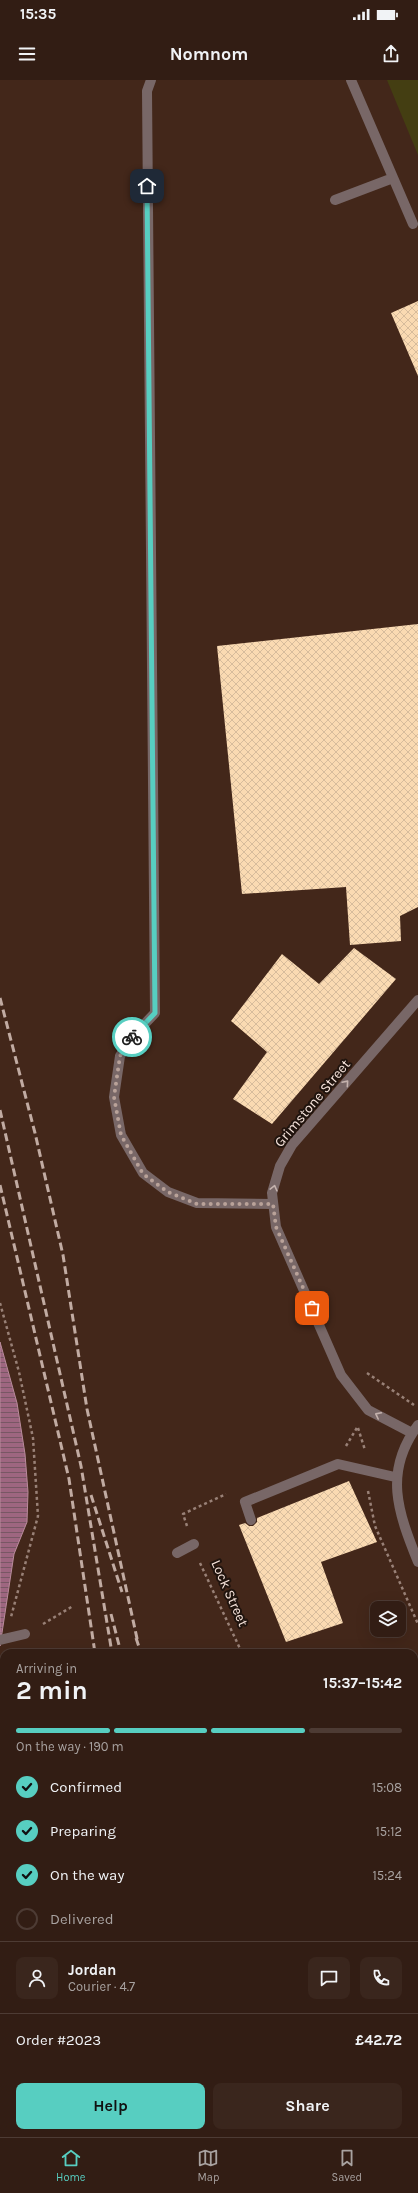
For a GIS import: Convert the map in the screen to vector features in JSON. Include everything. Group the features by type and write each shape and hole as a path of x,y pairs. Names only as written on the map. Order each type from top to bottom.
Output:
{"street":[{"path":"151,80 147,91 147,99 155,1013 134,1035 120,1056 114,1097 121,1135 124,1142 143,1174 168,1192 197,1204 273,1204"},
{"path":"351,80 413,224"},
{"path":"335,200 393,178"},
{"name":"Grimstone Street","path":"415,1429 368,1410 341,1375 276,1227 272,1193 280,1166 292,1145 418,1000"},
{"path":"415,1429 401,1453 395,1477 406,1532 418,1562"},
{"path":"252,1520 245,1502 338,1464 395,1477"},
{"path":"177,1552 194,1544"},
{"path":"0,1640 25,1634"}],"path":[{"path":"0,1302 19,1372 33,1438 38,1516 10,1621"},
{"path":"363,1370 418,1408"},
{"path":"353,1420 364,1444 369,1472 368,1496 375,1526 418,1624"},
{"name":"Lock Street","path":"196,1507 182,1514 202,1567 240,1649"},
{"path":"25,1634 73,1606"}],"green space":[{"path":"387,80 418,80 418,155"}],"shaded area":[{"path":"0,1342 17,1403 25,1454 28,1492 27,1522 14,1554 0,1646"}],"building":[{"path":"418,301 418,376 391,313"},
{"path":"418,624 418,907 400,916 401,941 350,945 346,887 242,894 217,646"},
{"path":"354,948 396,979 272,1124 233,1099 267,1052 231,1021 282,954 319,984"},
{"path":"349,1481 377,1542 321,1562 343,1623 286,1642 239,1525 245,1523 249,1526 253,1526 257,1522 257,1518"}],"railway":[{"path":"0,998 35,1133 63,1255 87,1409 138,1643"},
{"path":"0,1110 81,1466 111,1649"},
{"path":"0,1185 69,1479 94,1649"},
{"path":"91,1495 122,1592"},
{"path":"111,1614 120,1649"},
{"path":"136,1638 140,1649"}],"way so far":[{"path":"132,1037 120,1056 114,1097 121,1135 143,1174 168,1192 197,1204 273,1204 276,1227 312,1308"}],"route":[{"path":"132,1037 155,1013 147,186"}]}
